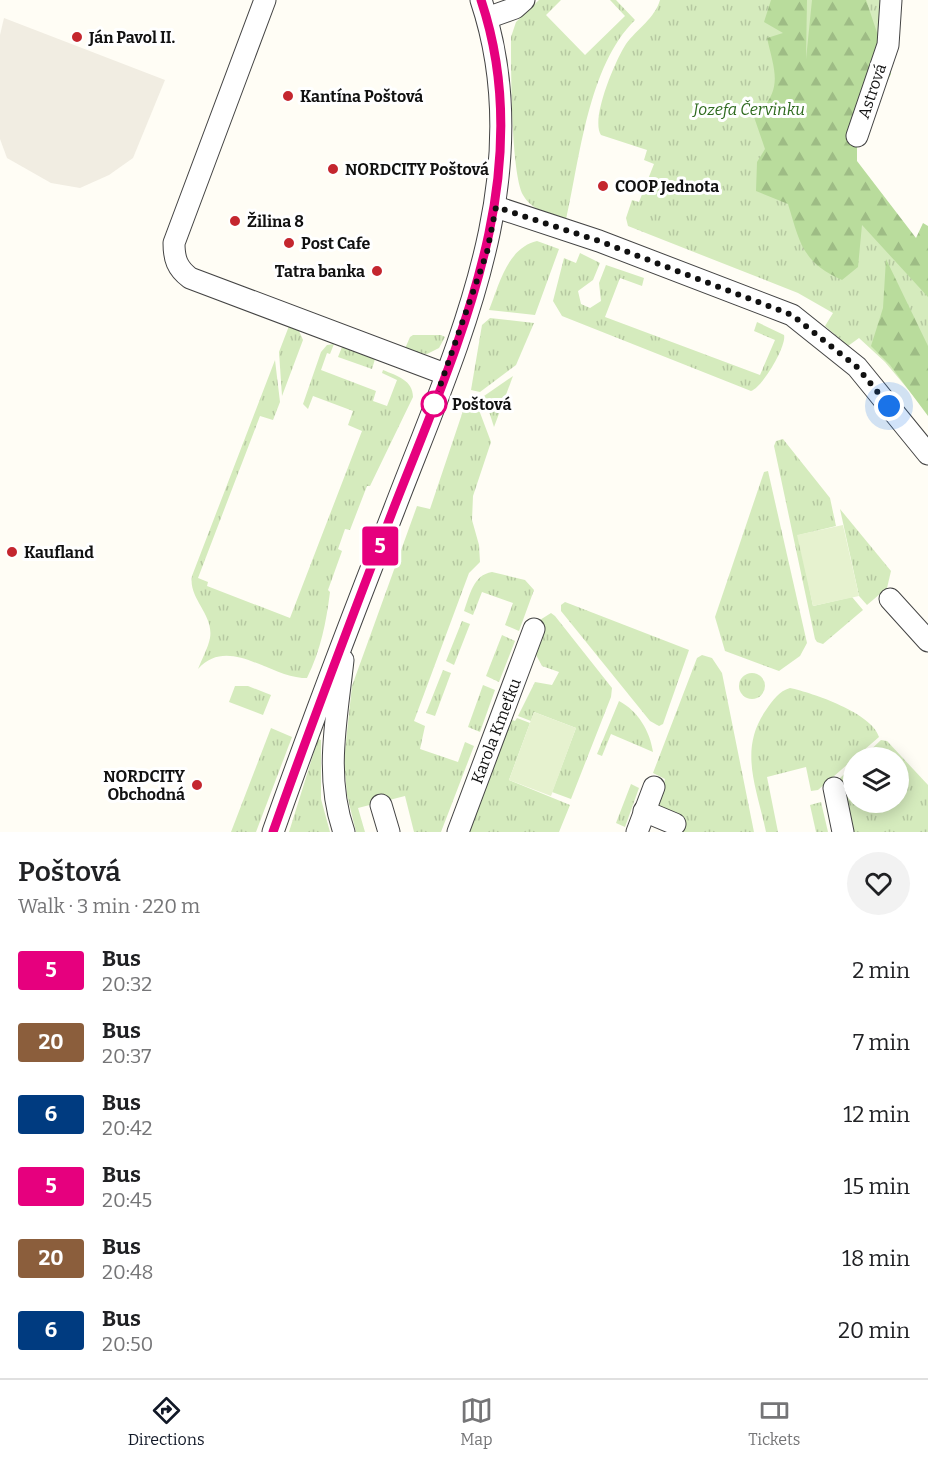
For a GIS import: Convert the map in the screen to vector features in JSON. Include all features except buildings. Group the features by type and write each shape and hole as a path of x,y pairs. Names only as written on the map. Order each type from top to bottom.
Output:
{"street":[{"path":"265,0 174,243 174,259 181,271 190,278 445,374"},
{"path":"273,832 345,635 445,374 487,252 496,207 502,130 496,56 484,9 515,8 524,0"},
{"name":"Astrová","path":"857,136 888,45 891,0"},
{"path":"496,207 599,241 792,315 857,367 928,454"},
{"path":"890,599 928,641"},
{"name":"Karola Kmeťku","path":"458,832 534,629"},
{"path":"344,832 333,791 333,764 345,635"},
{"path":"637,832 654,787"},
{"path":"834,788 843,832"},
{"path":"381,805 389,832"},
{"path":"644,811 675,824"}],"green space":[{"path":"539,0 561,0 546,15 585,55 625,16 610,0 616,0 635,20 619,39 596,87 588,114 566,220 531,205 523,195 516,165 512,119 511,37 516,22"},
{"name":"Jozefa Červinku","path":"660,0 887,0 849,161 928,257 928,413 885,362 859,338 848,346 825,326 833,313 798,293 628,226 626,218 632,200 639,202 654,164 644,160 647,150 601,135 599,116 611,75 626,44 654,12"},
{"path":"771,0 807,0 806,59 812,0 866,0 891,74 857,140 857,161 916,238 923,223 928,226 928,297 862,225 858,267 842,280 829,273 818,266 804,250 788,204 756,191 757,162 765,149 754,117 770,98 775,80 767,38 783,33 764,22"},
{"path":"537,241 559,249 535,315 489,310 511,259 518,251"},
{"path":"580,253 600,263 593,280 578,291 581,304 590,308 601,301 599,283 606,265 644,278 642,286 620,278 605,317 760,375 775,340 754,331 757,322 784,335 782,348 773,366 761,383 751,391 562,316 553,301 564,258 576,263"},
{"path":"886,259 928,346 928,416 890,365 871,346 883,308"},
{"path":"490,318 534,323 516,365 480,392 471,390 482,325"},
{"path":"289,326 299,331 303,340 282,396 279,352"},
{"path":"413,335 445,337 439,348 427,354 404,351"},
{"path":"334,344 330,354 327,353 321,370 376,391 373,401 387,406 397,380 382,373 383,370 407,383 413,397 370,486 367,486 350,530 345,529 338,549 342,551 328,590 330,592 322,636 312,667 307,678 302,678 248,660 222,656 210,660 198,669 209,642 210,629 194,592 192,576 275,360 280,402 273,420 260,416 198,578 208,582 207,586 290,618 362,431 348,425 353,411 313,396 308,409 303,404 321,352 327,345"},
{"path":"342,347 375,359 372,369 338,357"},
{"path":"513,376 494,427 484,396"},
{"path":"467,399 476,402 491,442 473,496 472,520 479,545 480,562 469,573 414,721 425,726 420,749 458,762 465,742 474,746 441,832 414,832 405,796 358,808 365,832 356,832 347,795 344,760 352,686 417,506 430,509"},
{"path":"783,439 830,498 836,526 799,535 813,606 852,597 863,610 823,644 815,639 774,446 776,441"},
{"path":"768,471 807,643 800,656 779,671 725,651 715,617 764,472"},
{"path":"840,509 891,571 887,588 867,605 859,596"},
{"path":"843,525 859,596 813,606 797,535"},
{"path":"492,572 525,580 534,590 519,631 505,625 513,603 482,592 473,615 464,611 476,581"},
{"path":"565,602 689,650 663,724 659,726 650,721 561,611 561,605"},
{"path":"551,613 612,688 611,697 571,799 552,792 576,728 534,712 531,721 518,716 535,682 552,685 559,672 542,666 535,653 532,625"},
{"path":"462,621 470,624 454,665 446,661"},
{"path":"502,635 515,641 499,682 486,676"},
{"path":"702,655 712,658 722,673 754,832 681,832 657,810 665,779 653,773 697,658"},
{"path":"443,670 451,673 435,716 426,713"},
{"path":"752,673 761,677 765,686 761,695 752,699 743,695 739,686 743,677"},
{"path":"483,685 495,690 480,732 468,727"},
{"path":"235,686 248,686 271,695 263,715 229,702"},
{"path":"786,689 813,694 854,712 874,728 879,737 867,747 843,747 843,768 818,790 811,791 806,767 767,777 778,832 766,832 752,770 753,740 758,725 769,706"},
{"path":"619,701 632,710 642,722 653,752 611,734 602,756 597,754"},
{"path":"534,712 576,728 551,796 509,780"},
{"path":"517,718 530,723 509,780 570,805 559,832 467,832 509,719 515,721"},
{"path":"271,728 292,737 256,832 231,832"},
{"path":"318,739 321,740 321,799 330,832 289,832"},
{"path":"881,740 887,741 893,747 874,747"},
{"path":"909,765 928,785 928,832 852,832 847,813 909,813"},
{"path":"843,775 843,795 839,779"},
{"path":"631,784 639,788 625,827 616,823"},
{"path":"821,802 828,832 816,832 810,805"}],"shaded area":[{"path":"4,18 165,80 133,158 109,175 80,188 51,183 7,158 0,139 0,35"}],"bus line":[{"name":"5","path":"273,832 318,702 445,374 487,252 496,207 502,140 496,56 481,0"}],"place":[{"name":"Ján Pavol II.","path":"77,37"},
{"name":"Kantína Poštová","path":"288,96"},
{"name":"NORDCITY Poštová","path":"333,169"},
{"name":"COOP Jednota","path":"603,186"},
{"name":"Žilina 8","path":"235,221"},
{"name":"Post Cafe","path":"289,243"},
{"name":"Tatra banka","path":"377,271"},
{"name":"Poštová","path":"434,404"},
{"name":"Kaufland","path":"12,552"},
{"name":"NORDCITY Obchodná","path":"197,785"}],"route":[{"path":"434,404 432,409 487,252 496,207 599,241 792,315 857,367 889,406"}]}
